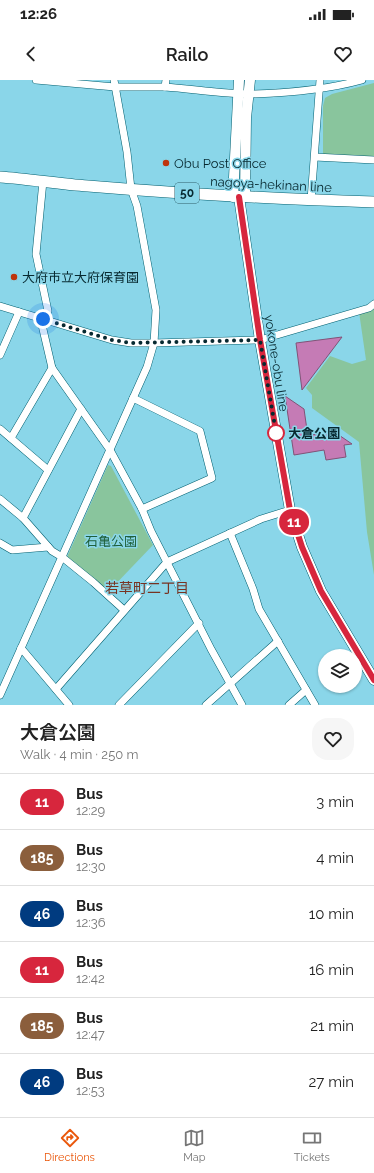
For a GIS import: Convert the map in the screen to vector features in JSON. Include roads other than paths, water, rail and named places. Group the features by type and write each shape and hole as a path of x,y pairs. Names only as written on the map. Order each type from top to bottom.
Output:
{"main road":[{"path":"239,80 239,197"},
{"path":"239,197 250,80"},
{"name":"nagoya-hekinan line","path":"0,177 87,186 239,197 374,202"},
{"name":"yokone-obu line","path":"239,197 260,340 290,510 302,547 321,591 374,680"}],"street":[{"path":"36,80 115,84 166,84 249,94 319,89 362,80"},
{"path":"311,200 320,80"},
{"path":"0,695 147,367 154,343 156,310 137,206 131,189 127,152 115,84"},
{"path":"314,157 374,160"},
{"path":"43,181 36,254 48,311 43,319 42,325 52,368 110,450 142,509 211,649 242,705"},
{"path":"0,306 112,340 131,343 154,343 260,340 369,308 374,304"},
{"path":"0,355 19,312"},
{"path":"11,438 52,368"},
{"path":"133,398 200,431 212,478 142,509"},
{"path":"23,518 81,409"},
{"path":"0,429 48,470"},
{"path":"0,499 23,518 52,551 62,556 124,610"},
{"path":"56,689 167,562 261,519 290,510"},
{"path":"230,533 254,589 259,609 316,705"},
{"path":"0,543 12,550 48,547"},
{"path":"119,705 199,623"},
{"path":"206,705 278,641"},
{"path":"21,648 69,705"},
{"path":"289,705 306,690"}],"place":[{"name":"Obu Post Office","path":"166,163"},
{"name":"大府市立大府保育園","path":"14,277"},
{"name":"大倉公園","path":"276,433"}],"district":[{"name":"若草町二丁目","path":"147,588"}],"park label":[{"name":"石亀公園","path":"111,541"}]}
